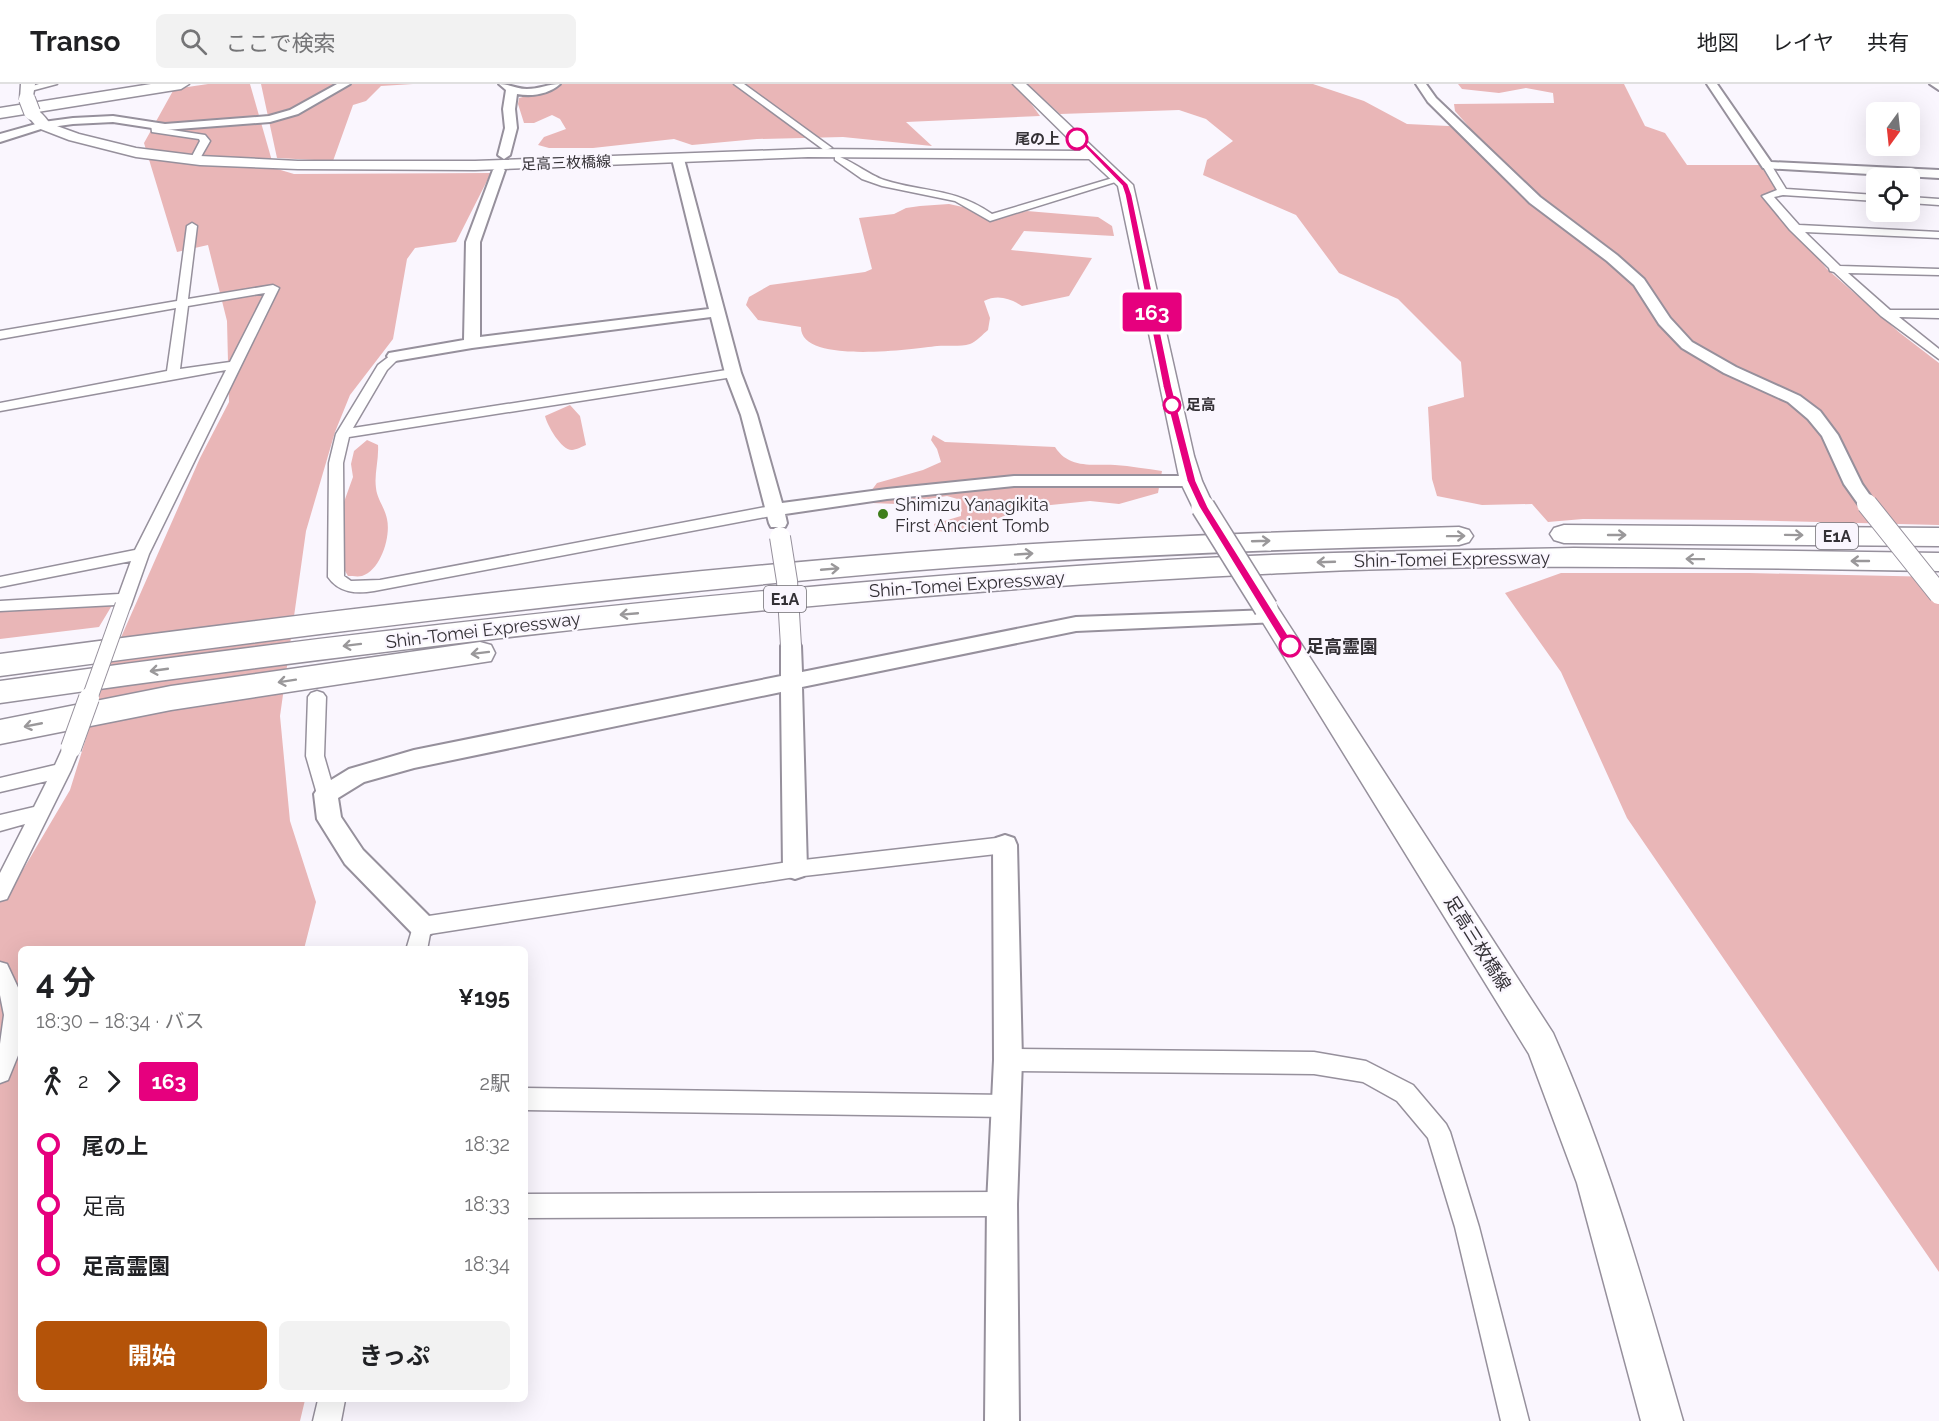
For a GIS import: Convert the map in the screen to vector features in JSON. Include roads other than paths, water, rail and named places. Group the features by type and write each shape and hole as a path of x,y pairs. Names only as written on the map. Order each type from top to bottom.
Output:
{"highway":[{"path":"0,108 152,84"},
{"path":"0,113 181,84"},
{"name":"Shin-Tomei Expressway","path":"0,692 240,658 586,618 884,590 1137,571 1736,535 1939,537"},
{"name":"Shin-Tomei Expressway","path":"0,665 242,632 526,598 919,561 1231,542 1566,546 1754,560 1939,562"},
{"path":"0,732 171,698 454,656 887,601 1290,563"},
{"path":"0,646 630,581 765,575"}],"main road":[{"path":"1019,84 1120,179"},
{"path":"29,96 43,125"},
{"name":"足高三枚橋線","path":"43,125 66,135 117,150 195,160 317,165 445,166 826,152 1072,156 1094,154"},
{"name":"足高三枚橋線","path":"1120,179 1129,195 1168,387 1191,481 1203,507 1541,1044 1560,1084 1592,1167 1662,1421"}],"street":[{"path":"29,96 53,84"},
{"path":"0,138 43,125 107,119 171,127 270,119 294,112 345,84"},
{"path":"504,155 511,129 508,87 534,92 555,84"},
{"path":"738,84 828,148"},
{"path":"1421,84 1432,100 1535,200 1612,258 1639,282 1664,321 1687,345 1731,370 1794,399 1814,415 1830,435 1853,484 1939,594"},
{"path":"1712,84 1783,192"},
{"path":"1935,84 1939,87"},
{"path":"154,126 155,130 202,137 205,141 195,160"},
{"path":"838,158 864,176 899,186 939,192 973,204 990,218 1120,179"},
{"path":"678,159 733,373 749,415 776,510 787,581 791,645 795,869"},
{"path":"1767,165 1939,174"},
{"path":"472,344 473,242 499,170"},
{"path":"1866,197 1783,192 1767,196 1834,269 1939,355"},
{"path":"1920,201 1939,202"},
{"path":"173,374 192,226"},
{"path":"1794,228 1939,235"},
{"path":"1834,269 1939,272"},
{"path":"0,335 273,288 141,554 62,770 0,893"},
{"path":"718,312 395,356 382,368 343,434 336,463 336,577 341,585 355,589 776,510 898,492 992,483 1191,481"},
{"path":"1885,313 1939,314"},
{"path":"0,407 173,374 234,365"},
{"path":"343,434 733,373"},
{"path":"0,582 141,554"},
{"path":"0,606 124,602"},
{"path":"326,794 357,775 414,759 793,684 1076,624 1269,612"},
{"path":"317,697 315,756 326,794 329,819 354,857 422,926"},
{"path":"0,785 62,770"},
{"path":"0,823 40,813"},
{"path":"422,926 795,869 1005,845 1008,1060 1002,1204 1002,1421"},
{"path":"417,946 422,926"},
{"path":"0,971 15,1007 15,1026 6,1060 0,1071"},
{"path":"1008,1060 1314,1063 1366,1072 1405,1093 1438,1132 1467,1227 1515,1421"},
{"path":"528,1099 1007,1106"},
{"path":"528,1206 1002,1204"},
{"path":"327,1421 332,1402"}],"place":[{"name":"尾の上","path":"1077,139"},
{"name":"足高","path":"1172,405"},
{"name":"Shimizu Yanagikita First Ancient Tomb","path":"883,514"},
{"name":"足高霊園","path":"1290,646"}]}
